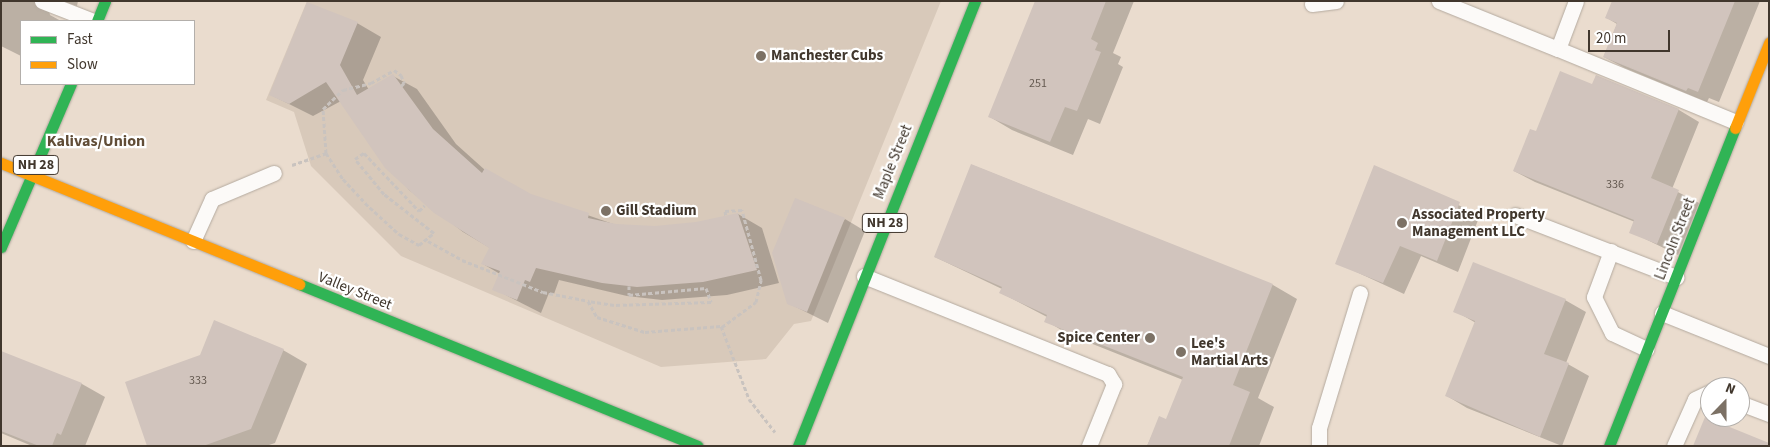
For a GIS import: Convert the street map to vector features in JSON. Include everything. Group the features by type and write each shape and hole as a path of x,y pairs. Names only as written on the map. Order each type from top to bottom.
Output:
{"main road":[{"path":"97,20 105,1"},
{"name":"Maple Street","path":"798,446 864,276 975,1"},
{"name":"Lincoln Street","path":"1609,446 1736,122 1769,43"},
{"name":"NH 28","path":"1,247 71,85"},
{"name":"Valley Street","path":"1,163 697,446"}],"lane":[{"path":"42,1 90,20"},
{"path":"1312,4 1336,1"},
{"path":"1439,1 1736,122"},
{"path":"1558,49 1576,1"},
{"path":"193,241 212,199 274,173"},
{"path":"1516,215 1676,277"},
{"path":"1611,251 1594,297 1612,334 1648,349"},
{"path":"864,276 1108,374 1114,384 1089,446"},
{"path":"1318,446 1319,428 1360,293"},
{"path":"1662,313 1769,356"},
{"path":"1674,446 1695,399 1700,397"},
{"path":"1750,407 1769,414"}],"path":[{"path":"401,86 404,83 401,75 394,70 371,83 343,90 324,109 322,131 326,154 343,179 399,234 420,245 428,241 434,233 384,194 355,159 364,153 419,211 425,205"},
{"path":"308,158 326,154"},
{"path":"589,302 597,318 645,332 722,327 756,302 761,280 742,210 725,212 726,216"},
{"path":"428,241 462,260 543,292 589,302 614,305 711,302 706,288 629,295 629,286"},
{"path":"722,327 749,399 777,435"}],"shaded area":[{"name":"Gill Stadium","path":"307,1 941,1 811,321 794,324 766,359 661,367 401,256 311,166 294,112 266,100"}],"building":[{"path":"1035,1 1106,1 1091,39 1098,43 1095,50 1101,52 1077,111 1065,107 1050,142 988,117"},
{"path":"1612,1 1735,1 1698,92 1688,88 1686,91 1603,57 1617,23 1605,18"},
{"path":"307,2 358,22 340,65 357,95 393,74 433,129 482,173 485,168 531,194 589,213 588,218 616,224 655,226 696,222 738,213 757,270 703,282 637,287 602,283 536,268 530,282 525,280 517,300 492,290 500,271 481,264 489,248 434,213 385,168 326,82 289,104 269,95"},
{"path":"1560,71 1592,84 1596,75 1679,109 1651,178 1679,190 1657,244 1629,233 1634,220 1513,171 1530,129 1536,131"},
{"path":"971,164 1273,284 1233,385 1250,392 1229,446 1147,446 1159,416 1166,419 1183,377 1044,322 1047,315 999,293 1002,287 934,257"},
{"name":"Associated Property Management LLC","path":"1374,165 1460,202 1437,261 1400,246 1383,283 1335,264"},
{"path":"795,198 845,218 807,312 787,304 772,253"},
{"path":"1473,262 1566,299 1544,354 1569,363 1540,437 1445,396 1475,321 1453,312"},
{"path":"214,320 284,349 251,429 203,446 147,446 125,382 200,355"},
{"path":"1,351 82,383 61,435 57,433 52,446 39,446 1,431"},
{"path":"1701,427 1730,427 1769,443 1769,446 1693,446"}],"traffic: fast":[{"path":"97,20 105,1"},
{"path":"798,446 975,1"},
{"path":"1,247 71,85"},
{"path":"1609,446 1735,128"},
{"path":"299,284 697,446"}],"traffic: slow":[{"path":"1735,128 1769,43"},
{"path":"1,163 299,284"}],"place":[{"name":"Manchester Cubs","path":"761,56"},
{"name":"Gill Stadium","path":"606,211"},
{"name":"Associated Property Management LLC","path":"1402,223"},
{"name":"Spice Center","path":"1150,338"},
{"name":"Lee's Martial Arts","path":"1181,352"}],"district":[{"name":"Kalivas/Union","path":"96,141"}]}
